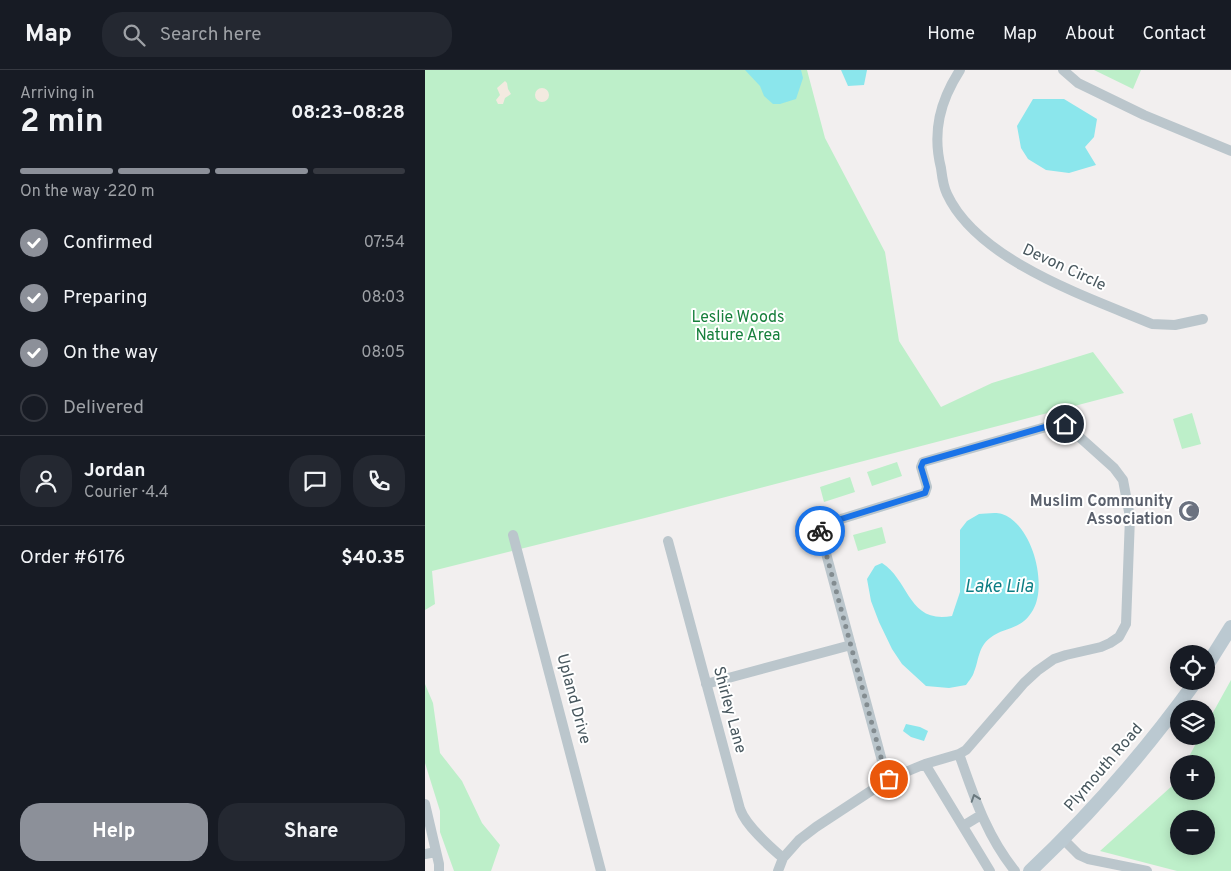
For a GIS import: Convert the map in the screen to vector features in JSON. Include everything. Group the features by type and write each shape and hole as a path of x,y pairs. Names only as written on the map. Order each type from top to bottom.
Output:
{"main road":[{"path":"1215,653 1231,627"},
{"name":"Plymouth Road","path":"1030,871 1064,840 1134,763 1189,690"}],"street":[{"name":"Devon Circle","path":"960,70 952,82 938,118 936,151 947,193 964,222 1017,264 1152,324 1175,326 1203,318"},
{"path":"1063,70 1078,83 1143,115 1231,151"},
{"path":"778,871 783,858 799,840 889,779 925,764 959,754 971,746 1024,683 1054,659 1111,643 1123,631 1127,610 1130,517 1125,488 1120,474 1065,424 1059,423 923,462 921,467 927,490 921,495 825,524 821,528 820,531 882,761 889,779"},
{"name":"Upland Drive","path":"513,535 601,871"},
{"name":"Shirley Lane","path":"668,541 741,812 770,846 783,858"},
{"path":"706,684 851,645"},
{"path":"959,754 981,815 994,840 1015,871"},
{"path":"925,764 990,871"},
{"path":"425,804 439,871"},
{"path":"963,826 981,815"},
{"path":"1064,840 1079,855 1099,862 1147,871"},
{"path":"425,854 436,852"}],"green space":[{"name":"Leslie Woods Nature Area","path":"425,70 807,70 825,138 885,252 899,341 941,407 992,383 1093,352 1124,393 645,518 432,571 435,604 425,610"},
{"path":"1094,70 1141,70 1133,89"},
{"path":"1192,413 1201,444 1182,449 1173,419"},
{"path":"897,462 902,476 872,486 867,472"},
{"path":"850,477 855,492 824,502 820,487"},
{"path":"882,527 886,543 858,551 853,535"},
{"path":"1231,680 1231,871 1177,871 1100,851 1170,788 1170,800 1215,800 1215,755 1190,755 1195,745 1215,745 1215,709"},
{"path":"425,684 433,703 440,753 462,781 482,823 500,845 491,871 454,871 440,832 440,811 425,763"}],"sand":[{"path":"505,81 511,94 505,98 503,104 498,104 496,100 500,95 497,88"},
{"path":"542,88 547,90 549,95 547,100 542,102 537,100 535,95 537,90"}],"water":[{"path":"745,70 801,70 803,78 796,99 773,104 764,96 760,86"},
{"path":"841,70 867,70 864,85 848,86"},
{"path":"1033,99 1064,99 1097,119 1094,137 1085,147 1096,165 1069,173 1046,170 1028,159 1021,148 1017,126"},
{"name":"Lake Lila","path":"979,514 1002,514 1013,520 1022,530 1029,542 1038,571 1037,599 1033,610 1023,622 996,634 983,645 973,675 966,685 949,688 926,686 902,664 892,649 871,601 867,579 875,566 882,563 899,580 911,599 926,614 938,617 952,616 960,592 960,530 967,521"},
{"path":"906,724 928,731 924,741 911,737 903,731"}],"way so far":[{"path":"820,531 882,761 889,779"}],"place":[{"name":"Muslim Community Association","path":"1189,511"}],"route":[{"path":"820,531 825,524 925,493 927,487 921,467 923,462 1059,423 1065,424"}]}
